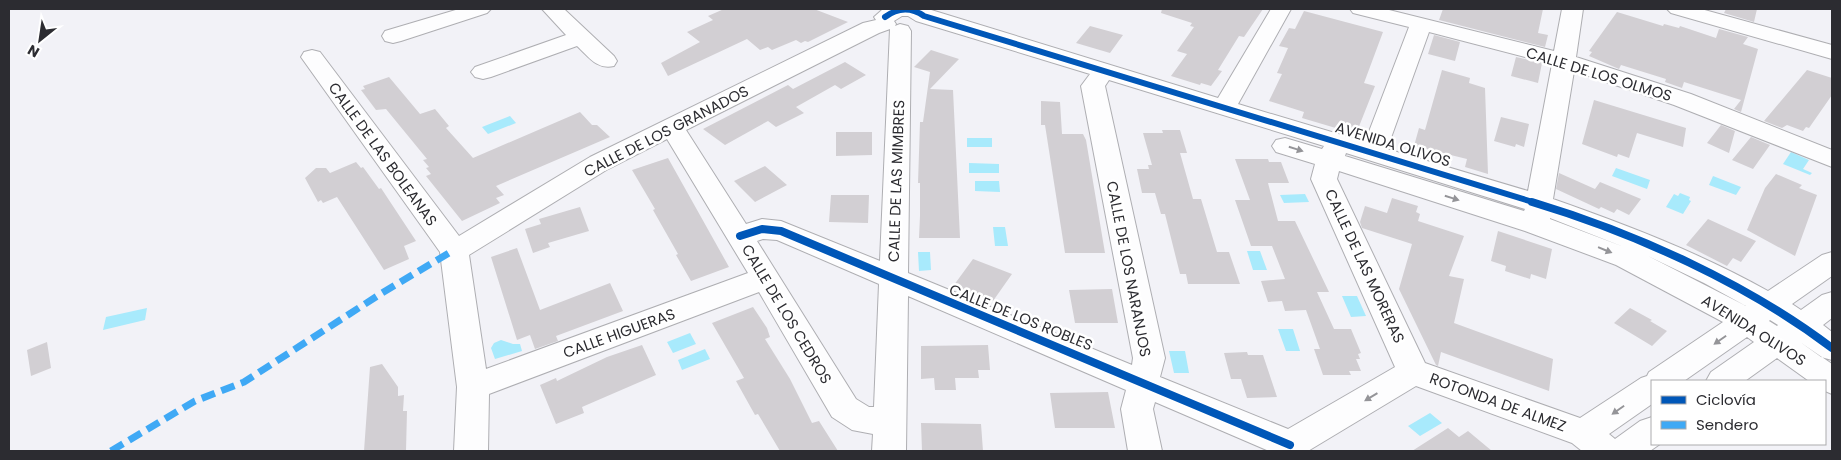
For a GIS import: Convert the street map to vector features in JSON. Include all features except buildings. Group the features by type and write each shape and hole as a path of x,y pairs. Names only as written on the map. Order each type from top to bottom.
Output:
{"street":[{"path":"392,36 480,9"},
{"path":"552,9 606,61"},
{"name":"AVENIDA OLIVOS","path":"865,9 903,17 1538,214"},
{"path":"1224,108 1281,9"},
{"name":"CALLE DE LOS OLMOS","path":"1360,9 1565,61 1680,98 1765,130 1832,159"},
{"path":"1538,214 1574,9"},
{"path":"1678,9 1832,52"},
{"name":"CALLE DE LOS GRANADOS","path":"454,250 469,243 599,164 871,28 903,17"},
{"name":"CALLE DE LAS MIMBRES","path":"889,451 893,280 903,17"},
{"path":"1373,153 1420,24"},
{"path":"483,72 581,37"},
{"name":"CALLE DE LAS BOLEANAS","path":"312,57 454,250"},
{"name":"AVENIDA OLIVOS","path":"1099,78 1224,108 1334,151 1373,153 1538,214 1695,292 1758,313 1789,333 1832,348"},
{"name":"CALLE DE LOS NARANJOS","path":"1099,78 1149,358 1137,409 1145,451"},
{"name":"CALLE DE LOS CEDROS","path":"672,128 844,408 864,420 890,421"},
{"name":"CALLE DE LAS MORERAS","path":"1334,151 1324,178 1413,372"},
{"name":"CALLE DE LOS ROBLES","path":"740,236 762,229 780,231 893,280 1144,383 1290,448"},
{"path":"454,250 474,387 471,451"},
{"path":"1661,380 1832,262"},
{"name":"CALLE HIGUERAS","path":"474,387 765,278"},
{"path":"1723,380 1832,303"},
{"name":"AVENIDA OLIVOS","path":"1789,333 1832,382"},
{"name":"ROTONDA DE ALMEZ","path":"1290,448 1413,372 1595,442"},
{"path":"1595,442 1651,387"},
{"path":"1624,451 1651,432"}],"water":[{"path":"510,116 516,123 488,134 482,127"},
{"path":"967,138 992,138 992,147 967,147"},
{"path":"1791,152 1809,160 1803,169 1812,173 1810,175 1783,164"},
{"path":"969,163 999,164 999,173 969,173"},
{"path":"1616,168 1650,180 1647,189 1612,176"},
{"path":"1713,176 1741,187 1736,195 1709,185"},
{"path":"975,181 999,181 1000,192 975,191"},
{"path":"1680,193 1690,197 1689,200 1691,201 1683,214 1666,207 1674,194 1678,196"},
{"path":"1305,194 1309,202 1284,203 1280,195"},
{"path":"993,227 1005,227 1008,246 995,246"},
{"path":"1247,251 1260,251 1267,270 1253,270"},
{"path":"918,252 930,252 931,270 919,271"},
{"path":"1342,296 1357,296 1366,316 1351,317"},
{"path":"147,308 145,320 103,330 106,317"},
{"path":"1278,329 1293,329 1300,351 1286,351"},
{"path":"690,333 696,344 673,353 667,342"},
{"path":"501,340 520,344 522,351 495,359 491,348 494,343"},
{"path":"705,349 710,359 682,370 678,360"},
{"path":"1169,351 1185,351 1189,373 1174,373"},
{"path":"1430,413 1442,423 1420,436 1408,426"}],"marked path":[{"path":"111,451 195,401 244,382 382,293 454,250"}],"cycle path":[{"path":"885,17 894,11 910,9 924,16 1540,204 1628,237 1714,275 1777,310 1832,348"},
{"path":"740,236 762,229 781,231 1290,445"}]}
